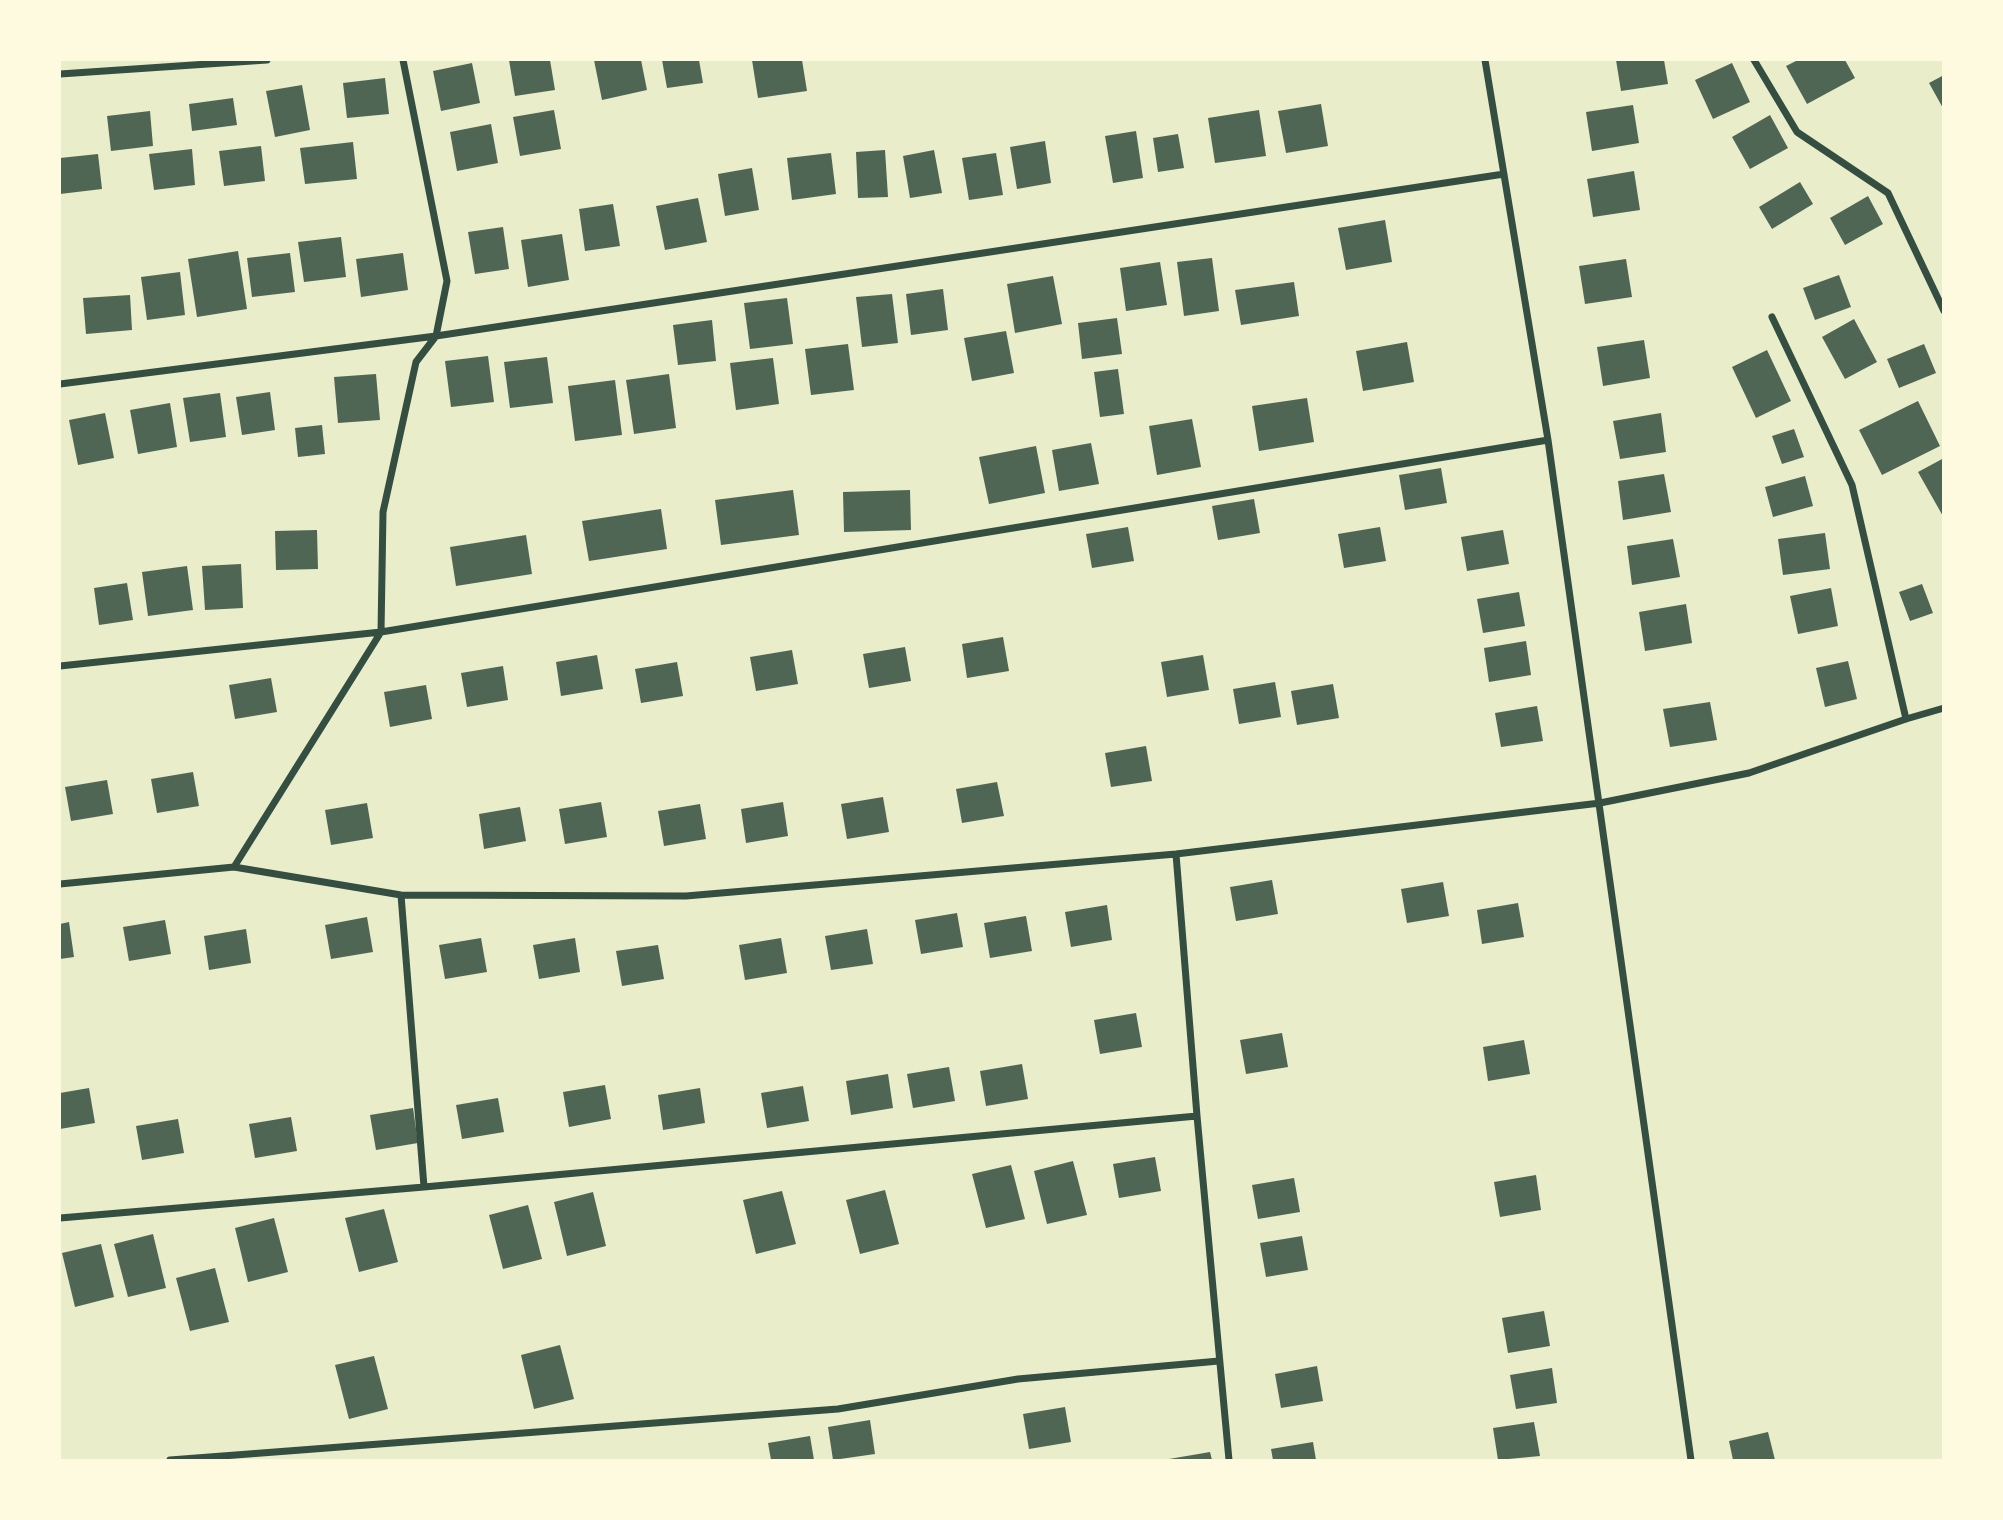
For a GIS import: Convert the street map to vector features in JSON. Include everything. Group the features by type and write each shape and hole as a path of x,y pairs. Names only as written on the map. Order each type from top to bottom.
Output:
{"street":[{"path":"60,74 267,60"},
{"path":"234,867 381,632 383,512 415,362 436,335 447,281 403,60"},
{"path":"1485,60 1548,440 1692,1461"},
{"path":"1754,60 1797,132 1888,193 1944,311"},
{"path":"60,384 436,335 1504,174"},
{"path":"1772,317 1852,485 1906,719"},
{"path":"60,666 381,632 1548,440"},
{"path":"60,884 234,867 401,895 686,896 1176,854 1600,803 1749,773 1944,708"},
{"path":"1176,854 1228,1461"},
{"path":"401,895 424,1187"},
{"path":"60,1218 1197,1116"},
{"path":"170,1461 838,1409 1018,1379 1219,1362"}],"building":[{"path":"509,60 550,60 555,90 515,96"},
{"path":"594,60 641,60 647,90 602,100"},
{"path":"662,60 699,60 703,83 667,88"},
{"path":"752,60 802,60 807,91 758,98"},
{"path":"1616,60 1664,60 1668,84 1621,91"},
{"path":"1798,60 1845,60 1855,78 1807,104 1786,66"},
{"path":"472,63 480,103 441,111 433,71"},
{"path":"1732,63 1750,102 1713,119 1695,80"},
{"path":"1944,75 1944,110 1929,83"},
{"path":"385,78 389,114 347,118 343,83"},
{"path":"302,85 310,130 275,137 266,91"},
{"path":"233,98 237,125 192,131 189,104"},
{"path":"1321,104 1328,146 1286,153 1278,111"},
{"path":"1633,105 1639,143 1592,151 1586,112"},
{"path":"554,110 561,149 520,156 513,117"},
{"path":"1259,110 1266,156 1215,163 1208,118"},
{"path":"150,111 153,146 111,151 107,116"},
{"path":"1770,115 1788,148 1750,169 1732,137"},
{"path":"491,124 498,163 457,171 450,132"},
{"path":"1136,131 1143,178 1113,183 1105,136"},
{"path":"1178,134 1184,168 1158,172 1153,138"},
{"path":"1045,141 1051,183 1017,189 1010,147"},
{"path":"353,142 357,179 305,184 300,148"},
{"path":"261,146 265,181 224,186 219,151"},
{"path":"192,149 195,185 154,190 149,154"},
{"path":"885,150 888,197 858,198 856,152"},
{"path":"934,150 942,193 910,198 903,156"},
{"path":"831,153 836,194 792,200 787,158"},
{"path":"996,153 1003,195 969,200 962,158"},
{"path":"98,154 102,189 60,194 60,158"},
{"path":"752,168 759,210 725,216 718,174"},
{"path":"1634,171 1640,210 1593,217 1587,179"},
{"path":"1800,182 1813,204 1772,229 1759,207"},
{"path":"1868,196 1883,224 1845,245 1830,218"},
{"path":"698,198 707,242 665,250 656,206"},
{"path":"613,204 620,246 585,251 579,209"},
{"path":"1385,220 1392,262 1346,270 1338,228"},
{"path":"503,227 509,269 475,274 468,232"},
{"path":"562,234 569,280 528,287 521,240"},
{"path":"341,237 346,277 304,282 298,242"},
{"path":"238,251 247,309 197,317 188,259"},
{"path":"290,253 295,292 252,297 247,258"},
{"path":"403,253 408,290 361,297 356,259"},
{"path":"1212,258 1219,311 1184,316 1177,262"},
{"path":"1626,259 1632,297 1585,304 1579,266"},
{"path":"1160,262 1167,305 1126,311 1120,268"},
{"path":"180,272 185,315 147,320 141,277"},
{"path":"1839,275 1851,307 1815,320 1803,288"},
{"path":"1053,276 1062,324 1015,333 1007,284"},
{"path":"1294,282 1299,316 1241,325 1235,290"},
{"path":"943,289 948,330 911,335 906,294"},
{"path":"892,294 898,343 862,347 856,297"},
{"path":"130,295 132,330 86,334 83,298"},
{"path":"787,298 793,344 750,349 744,303"},
{"path":"1117,318 1122,354 1082,359 1078,323"},
{"path":"1854,319 1877,362 1845,379 1822,337"},
{"path":"712,320 716,361 678,365 673,325"},
{"path":"1006,331 1014,373 972,381 964,338"},
{"path":"1644,340 1650,378 1603,386 1597,347"},
{"path":"1407,342 1414,382 1363,391 1356,351"},
{"path":"848,344 854,390 811,395 805,349"},
{"path":"1924,344 1936,373 1899,388 1887,359"},
{"path":"1767,350 1791,401 1756,418 1732,367"},
{"path":"488,356 494,402 451,407 445,361"},
{"path":"547,357 553,403 510,408 504,362"},
{"path":"773,358 779,404 736,410 730,363"},
{"path":"1118,369 1124,414 1100,417 1094,372"},
{"path":"376,374 380,420 338,423 334,377"},
{"path":"669,374 676,428 634,434 626,380"},
{"path":"615,380 622,435 575,441 568,386"},
{"path":"270,392 275,430 242,435 236,397"},
{"path":"220,393 226,437 190,442 183,398"},
{"path":"1307,398 1314,442 1259,451 1252,406"},
{"path":"1918,401 1940,446 1882,475 1859,430"},
{"path":"170,403 177,447 138,454 130,410"},
{"path":"105,413 114,458 78,465 69,420"},
{"path":"1661,413 1666,452 1620,459 1613,421"},
{"path":"1192,419 1201,467 1157,475 1149,426"},
{"path":"322,425 325,454 298,457 295,428"},
{"path":"1794,429 1804,457 1782,464 1772,436"},
{"path":"1091,443 1099,484 1059,491 1052,450"},
{"path":"1036,446 1045,493 989,504 979,457"},
{"path":"1944,458 1944,518 1918,472"},
{"path":"1441,468 1447,503 1405,510 1399,475"},
{"path":"1664,474 1671,512 1623,520 1618,481"},
{"path":"1805,476 1813,506 1773,517 1765,487"},
{"path":"793,490 799,535 721,545 715,500"},
{"path":"910,490 911,530 844,532 843,492"},
{"path":"1254,499 1260,533 1218,540 1212,506"},
{"path":"661,509 667,549 589,561 582,521"},
{"path":"1128,527 1134,561 1092,568 1086,534"},
{"path":"1380,527 1386,561 1344,568 1338,534"},
{"path":"317,530 318,569 276,570 275,531"},
{"path":"1503,530 1509,564 1467,571 1461,537"},
{"path":"1825,533 1830,569 1783,575 1778,539"},
{"path":"526,535 532,574 456,586 450,547"},
{"path":"1673,539 1680,577 1632,585 1627,546"},
{"path":"241,564 243,608 205,610 202,566"},
{"path":"187,566 193,610 148,616 142,572"},
{"path":"127,583 133,620 99,625 94,588"},
{"path":"1922,584 1933,613 1910,621 1899,592"},
{"path":"1831,588 1838,626 1798,634 1790,596"},
{"path":"1519,592 1525,626 1483,633 1477,599"},
{"path":"1686,604 1692,643 1645,651 1639,612"},
{"path":"1003,637 1009,671 967,678 962,644"},
{"path":"1526,641 1531,675 1489,682 1484,648"},
{"path":"905,647 911,681 869,688 863,654"},
{"path":"792,650 798,684 756,691 750,657"},
{"path":"597,655 603,689 561,696 556,662"},
{"path":"1203,655 1209,690 1167,697 1161,662"},
{"path":"1848,661 1857,699 1825,707 1816,668"},
{"path":"677,662 683,696 641,703 635,669"},
{"path":"503,666 508,700 467,707 461,673"},
{"path":"271,678 277,712 235,719 229,685"},
{"path":"1275,682 1281,717 1239,724 1233,689"},
{"path":"1333,684 1339,718 1297,725 1291,691"},
{"path":"426,685 432,719 390,727 384,692"},
{"path":"1710,702 1717,740 1670,747 1663,709"},
{"path":"1537,706 1543,741 1501,747 1495,713"},
{"path":"1146,746 1152,781 1111,787 1105,753"},
{"path":"193,772 199,806 157,813 151,779"},
{"path":"107,780 113,814 71,821 65,787"},
{"path":"997,782 1004,816 962,823 956,789"},
{"path":"883,797 889,832 847,839 841,804"},
{"path":"601,802 607,837 565,844 559,809"},
{"path":"783,802 788,836 746,843 741,809"},
{"path":"367,803 373,838 331,845 325,810"},
{"path":"700,804 706,839 664,846 658,811"},
{"path":"520,807 526,841 484,849 479,814"},
{"path":"1272,880 1278,914 1236,921 1230,887"},
{"path":"1443,882 1449,916 1407,923 1401,889"},
{"path":"1518,903 1524,937 1482,944 1477,910"},
{"path":"1107,905 1112,940 1071,947 1065,912"},
{"path":"957,913 963,947 921,954 915,920"},
{"path":"1026,916 1032,951 990,958 984,923"},
{"path":"367,917 373,952 331,959 325,925"},
{"path":"165,920 171,954 129,961 123,927"},
{"path":"69,922 74,957 60,959 60,924"},
{"path":"246,929 251,963 209,970 204,936"},
{"path":"867,929 873,964 831,970 825,936"},
{"path":"481,938 487,972 445,979 439,945"},
{"path":"575,938 580,972 539,979 533,945"},
{"path":"781,938 787,973 745,980 739,945"},
{"path":"658,945 664,979 622,986 616,951"},
{"path":"1136,1013 1142,1047 1100,1054 1094,1020"},
{"path":"1282,1033 1288,1067 1246,1074 1240,1040"},
{"path":"1524,1040 1530,1074 1488,1081 1483,1047"},
{"path":"1022,1064 1028,1099 986,1106 980,1071"},
{"path":"949,1067 955,1101 913,1108 907,1074"},
{"path":"888,1074 893,1108 851,1115 846,1081"},
{"path":"605,1085 611,1119 569,1127 563,1092"},
{"path":"803,1086 809,1121 767,1128 761,1093"},
{"path":"89,1088 95,1123 60,1129 60,1093"},
{"path":"700,1088 705,1123 663,1130 658,1095"},
{"path":"498,1098 504,1132 462,1139 456,1105"},
{"path":"413,1108 418,1143 376,1150 370,1115"},
{"path":"291,1117 297,1151 255,1158 249,1124"},
{"path":"178,1119 184,1153 142,1160 136,1126"},
{"path":"1155,1157 1161,1191 1119,1198 1113,1164"},
{"path":"1073,1161 1087,1215 1047,1224 1034,1171"},
{"path":"1011,1165 1025,1219 986,1228 972,1174"},
{"path":"1536,1175 1541,1210 1500,1217 1494,1182"},
{"path":"1294,1178 1300,1212 1258,1219 1252,1185"},
{"path":"885,1190 899,1244 860,1254 846,1200"},
{"path":"782,1191 796,1244 756,1254 743,1200"},
{"path":"593,1192 606,1246 567,1256 554,1202"},
{"path":"528,1205 542,1259 503,1269 489,1215"},
{"path":"384,1209 398,1262 359,1272 345,1218"},
{"path":"274,1218 288,1272 248,1282 235,1228"},
{"path":"153,1234 166,1288 128,1297 114,1244"},
{"path":"1302,1236 1308,1270 1266,1277 1260,1243"},
{"path":"101,1244 114,1297 75,1307 62,1253"},
{"path":"215,1268 229,1322 190,1331 176,1278"},
{"path":"1544,1311 1550,1346 1508,1353 1502,1318"},
{"path":"560,1345 574,1399 534,1409 521,1355"},
{"path":"374,1356 388,1409 349,1419 335,1365"},
{"path":"1317,1366 1323,1401 1281,1408 1275,1374"},
{"path":"1552,1368 1557,1403 1516,1409 1510,1375"},
{"path":"1065,1407 1071,1442 1029,1449 1023,1414"},
{"path":"870,1420 875,1454 833,1460 828,1427"},
{"path":"1534,1422 1540,1456 1498,1460 1493,1428"},
{"path":"1768,1432 1775,1460 1733,1460 1729,1441"},
{"path":"810,1436 814,1460 771,1460 768,1443"},
{"path":"1313,1442 1316,1460 1273,1460 1271,1449"},
{"path":"1210,1452 1212,1460 1169,1460 1169,1459"}]}
